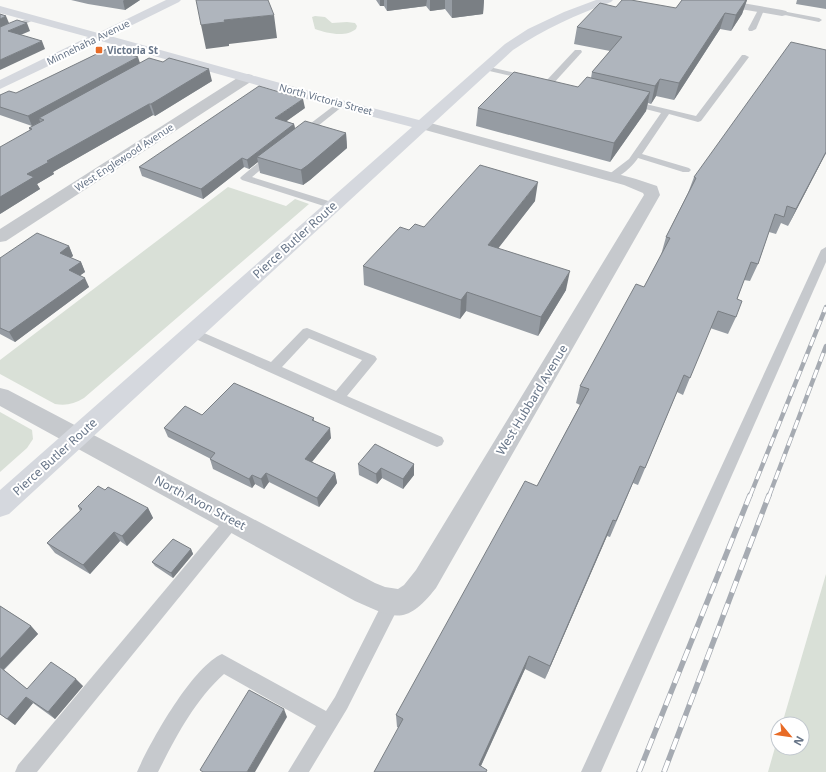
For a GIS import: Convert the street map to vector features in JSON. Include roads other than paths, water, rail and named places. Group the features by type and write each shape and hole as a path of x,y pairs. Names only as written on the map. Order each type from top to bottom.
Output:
{"main road":[{"name":"Minnehaha Avenue","path":"0,85 175,0"},
{"name":"Pierce Butler Route","path":"0,506 509,47 537,28 570,13 607,0"},
{"name":"North Victoria Street","path":"0,9 100,37 163,59 247,78 423,125"}],"street":[{"path":"705,0 782,13"},
{"name":"West Englewood Avenue","path":"0,237 247,78"},
{"name":"North Victoria Street","path":"423,125 611,177 651,190"},
{"name":"West Hubbard Avenue","path":"397,603 414,594 426,579 651,200 651,190"},
{"name":"North Avon Street","path":"0,396 365,592 383,600 397,603"}],"lane":[{"path":"752,29 761,10"},
{"path":"782,13 819,20"},
{"path":"0,33 34,18"},
{"path":"485,68 546,82 578,52"},
{"path":"622,101 698,119 745,57"},
{"path":"294,139 340,104"},
{"path":"611,177 632,161 666,112"},
{"path":"282,149 245,178 334,206"},
{"path":"637,155 686,170"},
{"path":"591,772 826,250"},
{"path":"273,368 307,332 371,359 338,397"},
{"path":"193,333 437,441"},
{"path":"25,772 233,520"},
{"path":"298,772 341,703 397,603"},
{"path":"147,772 171,728 207,675 222,663 328,722"}],"railway":[{"path":"750,496 826,307"},
{"path":"769,496 826,346"},
{"path":"639,772 750,495"},
{"path":"664,772 769,495"}],"place":[{"name":"Victoria St","path":"99,50"}]}
